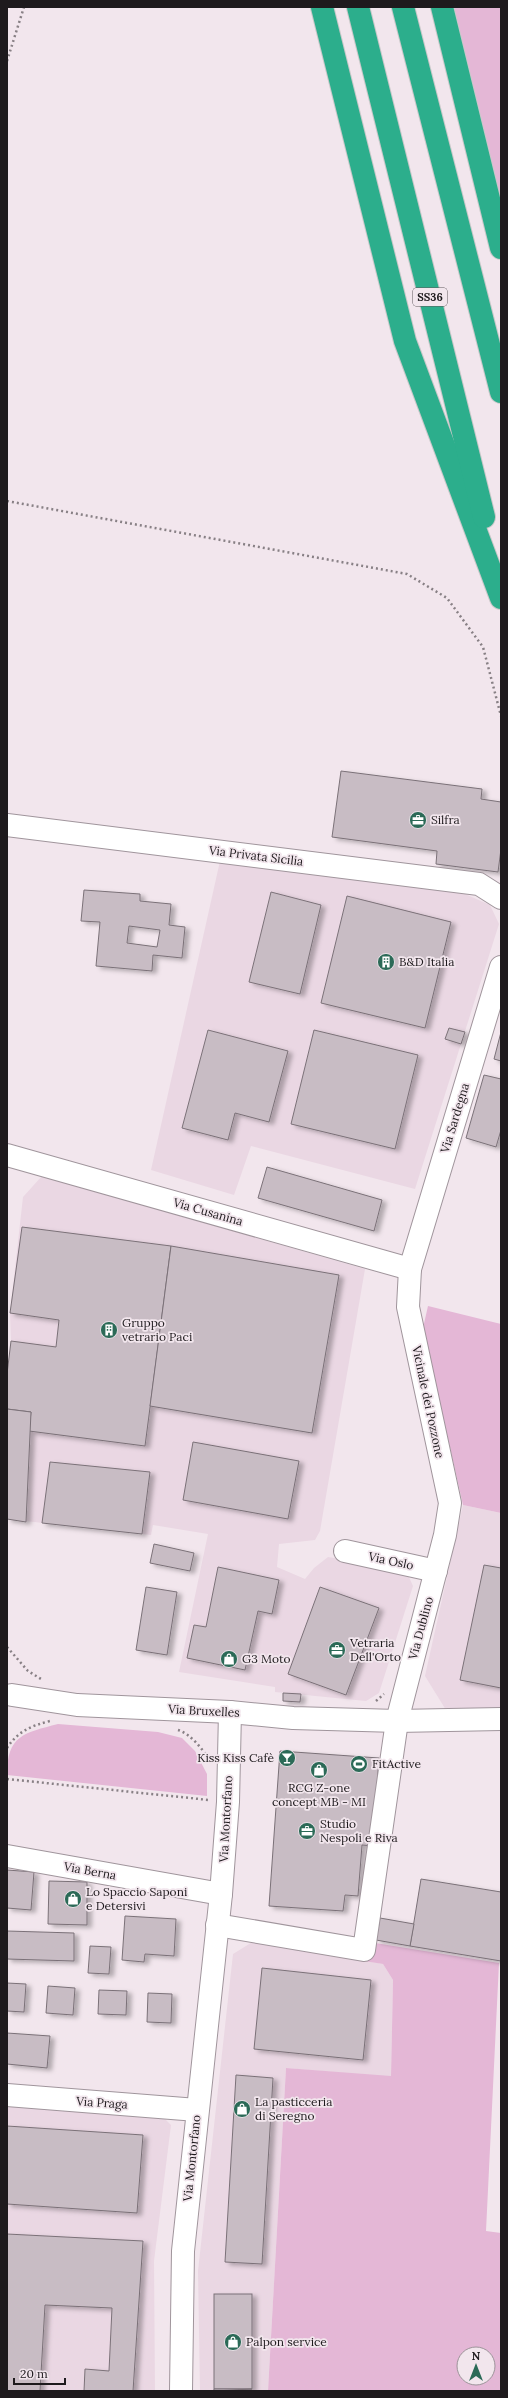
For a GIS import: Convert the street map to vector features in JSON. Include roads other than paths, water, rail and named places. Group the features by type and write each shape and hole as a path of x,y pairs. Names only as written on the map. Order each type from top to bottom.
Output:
{"highway":[{"path":"322,7 405,341 501,598"},
{"name":"SS36","path":"358,7 501,587"},
{"path":"403,7 501,392"},
{"path":"442,7 501,248"}],"street":[{"name":"Via Privata Sicilia","path":"7,825 479,884 501,898"},
{"name":"Via Sardegna","path":"410,1269 501,967"},
{"name":"Via Cusanina","path":"7,1155 410,1269"},
{"name":"Vicinale dei Pozzone","path":"410,1269 408,1308 450,1504 445,1535"},
{"name":"Via Dublino","path":"397,1721 445,1535"},
{"name":"Via Oslo","path":"345,1552 436,1571"},
{"name":"Via Bruxelles","path":"9,1693 77,1705 230,1712 293,1718 397,1721 501,1719"},
{"name":"Via Montorfano","path":"181,2391 183,2251 221,1894 228,1802 230,1712"},
{"path":"217,1925 364,1950 397,1721"},
{"name":"Via Berna","path":"7,1856 221,1894"},
{"name":"Via Praga","path":"7,2095 197,2110"}],"place":[{"name":"Silfra","path":"418,820"},
{"name":"B&D Italia","path":"386,962"},
{"name":"Gruppo vetrario Paci","path":"109,1330"},
{"name":"Vetraria Dell'Orto","path":"337,1650"},
{"name":"G3 Moto","path":"229,1659"},
{"name":"Kiss Kiss Cafè","path":"287,1758"},
{"name":"FitActive","path":"359,1764"},
{"name":"RCG Z-one concept MB - MI","path":"319,1770"},
{"name":"Studio Nespoli e Riva","path":"307,1831"},
{"name":"Lo Spaccio Saponi e Detersivi","path":"73,1899"},
{"name":"La pasticceria di Seregno","path":"242,2109"},
{"name":"Palpon service","path":"233,2342"}]}
